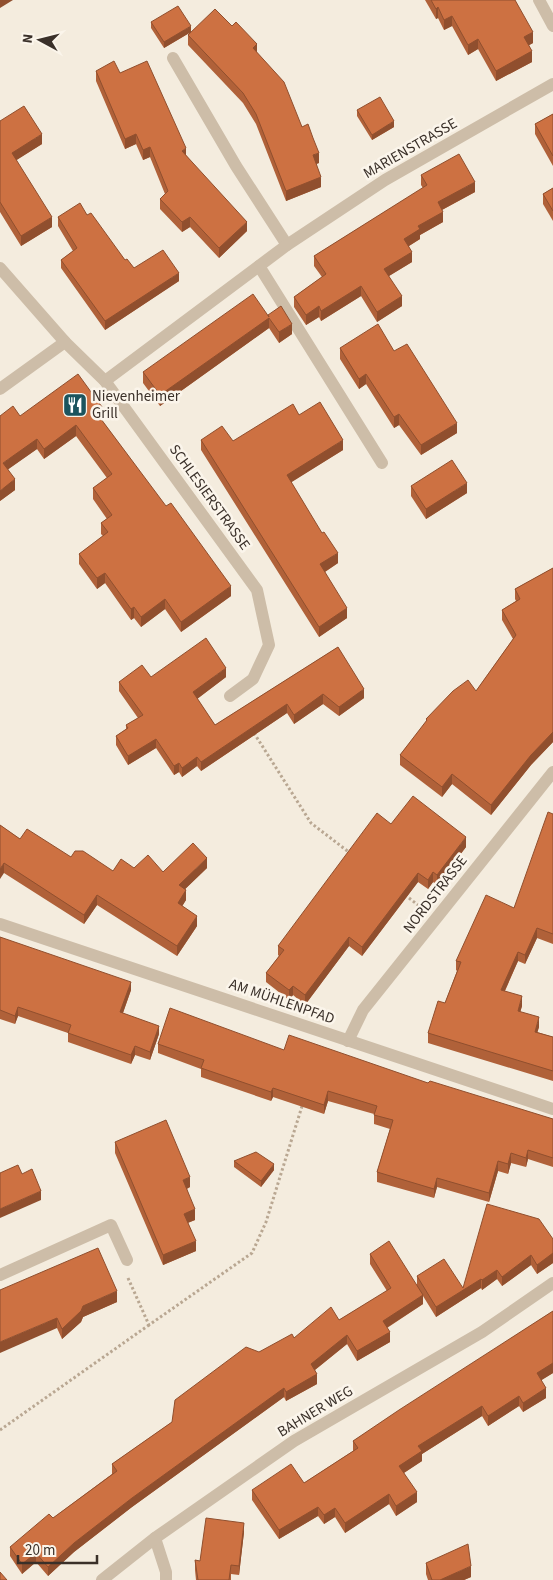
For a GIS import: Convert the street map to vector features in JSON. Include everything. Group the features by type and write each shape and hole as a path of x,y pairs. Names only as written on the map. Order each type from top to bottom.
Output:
{"street":[{"path":"539,0 553,26"},
{"path":"173,58 236,166 287,245"},
{"name":"MARIENSTRASSE","path":"105,381 287,245 385,180 553,84"},
{"path":"259,266 382,463"},
{"name":"SCHLESIERSTRASSE","path":"0,268 65,342 105,381 257,590 269,645 254,679 230,696"},
{"path":"0,389 65,342"},
{"name":"NORDSTRASSE","path":"348,1041 363,1010 553,772"},
{"name":"AM MÜHLENPFAD","path":"0,924 553,1109"},
{"path":"0,1275 111,1225 127,1260"},
{"name":"BAHNER WEG","path":"102,1580 156,1538 294,1442 482,1332 553,1283"},
{"path":"156,1538 166,1572 166,1580"}],"path":[{"path":"250,728 311,823 358,859"},
{"path":"397,889 436,919"},
{"path":"0,1430 252,1253 266,1222 304,1099"},
{"path":"127,1260 128,1277 149,1325"}],"building":[{"path":"431,0 515,0 533,32 524,37 532,51 496,71 478,39 468,45 452,16 444,20 438,7 436,9"},
{"path":"178,6 191,26 164,42 151,22"},
{"path":"215,9 232,26 236,22 257,44 253,48 284,82 302,127 308,124 319,153 313,155 321,177 286,191 256,114 243,93 188,35"},
{"path":"114,61 120,73 147,61 186,148 182,151 247,222 219,248 190,217 182,222 160,199 168,191 150,147 143,150 136,134 125,139 96,71"},
{"path":"380,97 394,121 372,135 357,110"},
{"path":"24,106 42,134 12,153 52,217 21,236 0,202 0,121"},
{"path":"553,114 553,156 535,124"},
{"path":"459,154 475,182 438,202 443,212 418,226 420,229 404,239 412,252 384,269 402,296 377,312 361,286 321,311 319,306 306,315 294,297 326,274 314,256 427,185 421,175"},
{"path":"553,188 553,211 543,194"},
{"path":"80,203 87,215 91,213 125,260 127,259 134,268 163,250 179,273 105,321 61,260 77,248 58,217"},
{"path":"253,294 269,317 268,315 281,306 292,324 279,332 269,318 160,395 143,372"},
{"path":"378,324 394,351 407,344 457,423 421,445 399,414 394,417 366,374 359,379 340,348"},
{"path":"78,374 102,407 95,411 166,506 171,503 231,586 181,622 165,599 141,617 134,607 131,609 105,573 97,578 79,554 108,532 101,523 112,515 93,488 112,474 76,425 44,449 37,439 3,463 15,479 0,491 0,416 13,406 20,416"},
{"path":"320,402 343,440 287,475 322,533 324,532 338,553 320,564 347,608 319,627 201,440 222,426 233,441 293,404 299,415"},
{"path":"452,460 467,483 426,509 411,486"},
{"path":"553,568 553,732 531,755 491,805 452,774 442,787 400,755 426,719 453,691 468,680 476,691 516,635 502,610 520,599 515,589"},
{"path":"206,638 226,668 193,692 215,725 338,647 364,689 339,707 323,694 294,715 287,704 201,762 197,757 182,768 179,763 174,766 156,739 128,756 116,736 128,728 126,725 143,715 119,682 142,665 151,677"},
{"path":"413,796 466,837 437,875 433,872 428,880 418,873 362,947 349,937 305,995 293,986 289,990 266,973 284,950 278,946 377,813 391,824"},
{"path":"548,812 553,814 553,934 537,928 525,955 518,952 501,990 522,996 518,1011 539,1017 535,1032 553,1037 553,1071 428,1033 438,1001 445,1003 461,962 456,961 486,895 514,908"},
{"path":"0,825 20,839 27,829 71,857 75,851 83,851 113,871 121,859 134,868 148,855 163,872 193,843 207,858 179,885 186,890 178,903 197,916 177,946 97,895 84,915 4,863 0,869"},
{"path":"0,937 131,982 120,1012 159,1026 150,1052 135,1046 131,1055 68,1033 71,1025 18,1007 15,1016 0,1010"},
{"path":"170,1008 284,1050 289,1035 428,1083 430,1081 553,1119 553,1158 528,1150 526,1158 511,1153 508,1164 498,1161 489,1193 437,1178 434,1189 377,1172 393,1120 374,1115 377,1106 328,1091 324,1105 273,1088 271,1092 201,1068 204,1060 158,1044"},
{"path":"166,1120 190,1177 183,1180 195,1209 184,1214 196,1241 163,1255 115,1142"},
{"path":"256,1152 274,1164 261,1181 234,1161"},
{"path":"18,1165 22,1174 32,1169 41,1191 0,1209 0,1173"},
{"path":"487,1204 539,1219 553,1239 553,1253 537,1265 531,1255 502,1277 497,1270 436,1307 417,1276 444,1259 463,1288"},
{"path":"389,1241 423,1295 383,1321 390,1332 357,1351 347,1335 311,1364 317,1374 286,1392 284,1388 132,1498 74,1543 48,1567 36,1553 22,1564 10,1547 49,1514 53,1518 117,1471 112,1464 172,1422 175,1400 246,1347 259,1352 292,1334 294,1338 331,1307 339,1320 391,1288 370,1254"},
{"path":"98,1248 117,1291 83,1306 81,1311 62,1329 57,1318 0,1342 0,1290"},
{"path":"553,1311 553,1363 537,1373 546,1388 523,1403 519,1396 488,1416 482,1406 418,1446 422,1451 399,1466 417,1492 396,1506 389,1494 345,1523 335,1508 324,1515 318,1507 279,1530 252,1490 291,1464 304,1483 358,1448 353,1441"},
{"path":"206,1518 244,1523 239,1566 231,1565 229,1580 198,1580 195,1560 200,1561"},
{"path":"468,1544 471,1566 440,1580 432,1580 426,1563"},
{"path":"0,1572 7,1580 0,1580"}],"place":[{"name":"Nievenheimer Grill","path":"75,405"}]}
